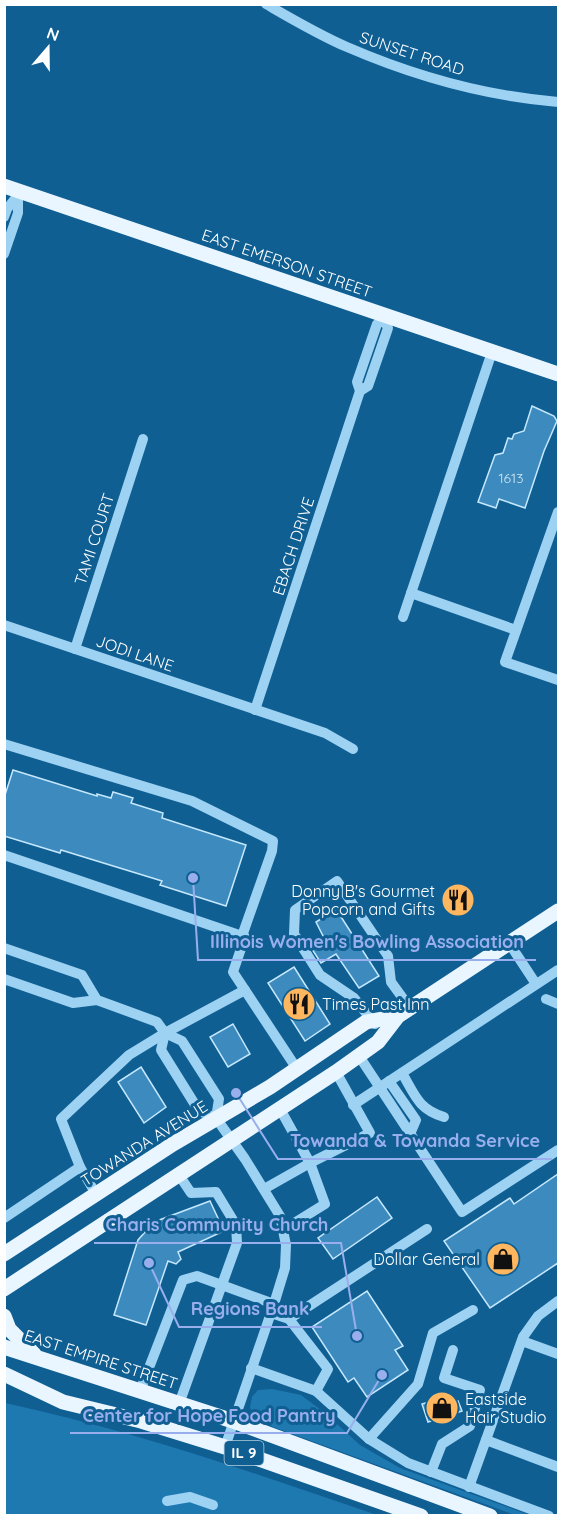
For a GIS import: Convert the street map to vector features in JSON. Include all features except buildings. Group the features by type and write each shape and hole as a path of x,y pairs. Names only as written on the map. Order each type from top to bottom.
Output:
{"main road":[{"name":"EAST EMERSON STREET","path":"14,191 385,318 558,374"},
{"name":"TOWANDA AVENUE","path":"8,1287 336,1072 378,1042 404,1012 558,911"},
{"name":"TOWANDA AVENUE","path":"4,1254 216,1118 270,1087 366,1022 404,1012"},
{"path":"4,1302 8,1287"},
{"path":"4,1316 9,1329 38,1358"},
{"name":"EAST EMPIRE STREET","path":"4,1347 233,1421 490,1515"},
{"name":"IL 9","path":"4,1374 63,1402"},
{"name":"IL 9","path":"4,1387 141,1421 225,1447 421,1515"}],"street":[{"name":"SUNSET ROAD","path":"266,4 345,46 417,73 472,88 558,102"},
{"path":"4,217 14,191"},
{"path":"4,254 18,213 14,191"},
{"name":"EBACH DRIVE","path":"255,710 360,391 357,382 377,324 385,318"},
{"path":"403,617 492,352"},
{"name":"TAMI COURT","path":"75,649 143,439"},
{"path":"558,512 505,662 558,680"},
{"path":"411,593 516,630"},
{"name":"JODI LANE","path":"4,625 325,733 353,749"},
{"path":"4,744 192,801 273,841 272,851 242,936"},
{"path":"4,855 245,938 233,972 297,1069"},
{"path":"383,1036 354,998 320,975 294,934 295,910 338,881 388,956 391,982 404,1012"},
{"path":"508,943 537,984"},
{"path":"4,948 82,975 97,1000"},
{"path":"354,1105 558,972"},
{"path":"4,979 72,1003 97,1000 157,1022 165,1033 182,1041 219,1099 216,1118"},
{"path":"96,1194 80,1167 62,1119 129,1055 245,990"},
{"path":"546,999 558,1004"},
{"path":"165,1033 161,1050 199,1111 216,1118 264,1188 280,1216 286,1245 285,1268 225,1447"},
{"path":"359,1056 384,1084 410,1134 462,1212 558,1150"},
{"path":"264,1188 370,1133 336,1072"},
{"path":"402,1073 423,1107 430,1113 444,1117"},
{"path":"280,1109 310,1163 325,1204 283,1230"},
{"path":"4,1218 80,1167"},
{"path":"179,1175 190,1193 216,1192 236,1225 237,1243 179,1404"},
{"path":"289,1319 427,1229"},
{"path":"140,1391 183,1280 197,1276 272,1309 289,1319 328,1370 316,1391"},
{"path":"469,1487 522,1341 538,1316 554,1310 558,1301"},
{"path":"369,1439 418,1384 433,1333 472,1310"},
{"path":"522,1341 558,1354"},
{"path":"431,1472 442,1444 470,1426 480,1390 444,1378 453,1350"},
{"path":"251,1368 316,1391 369,1439 408,1463 549,1515"},
{"path":"486,1440 558,1467"},
{"path":"167,1501 190,1497 213,1505"}],"shaded area":[{"path":"272,1389 301,1395 360,1445 400,1468 529,1515 515,1515 273,1427 258,1417 250,1408 252,1397 258,1390"},
{"path":"5,1403 146,1439 377,1515 5,1516"}],"place":[{"name":"Illinois Women's Bowling Association","path":"193,878"},
{"name":"Donny B's Gourmet Popcorn and Gifts","path":"458,900"},
{"name":"Times Past Inn","path":"299,1004"},
{"name":"Towanda & Towanda Service","path":"236,1093"},
{"name":"Dollar General","path":"503,1259"},
{"name":"Regions Bank","path":"149,1263"},
{"name":"Charis Community Church","path":"357,1336"},
{"name":"Center for Hope Food Pantry","path":"382,1375"},
{"name":"Eastside Hair Studio","path":"442,1408"}]}
